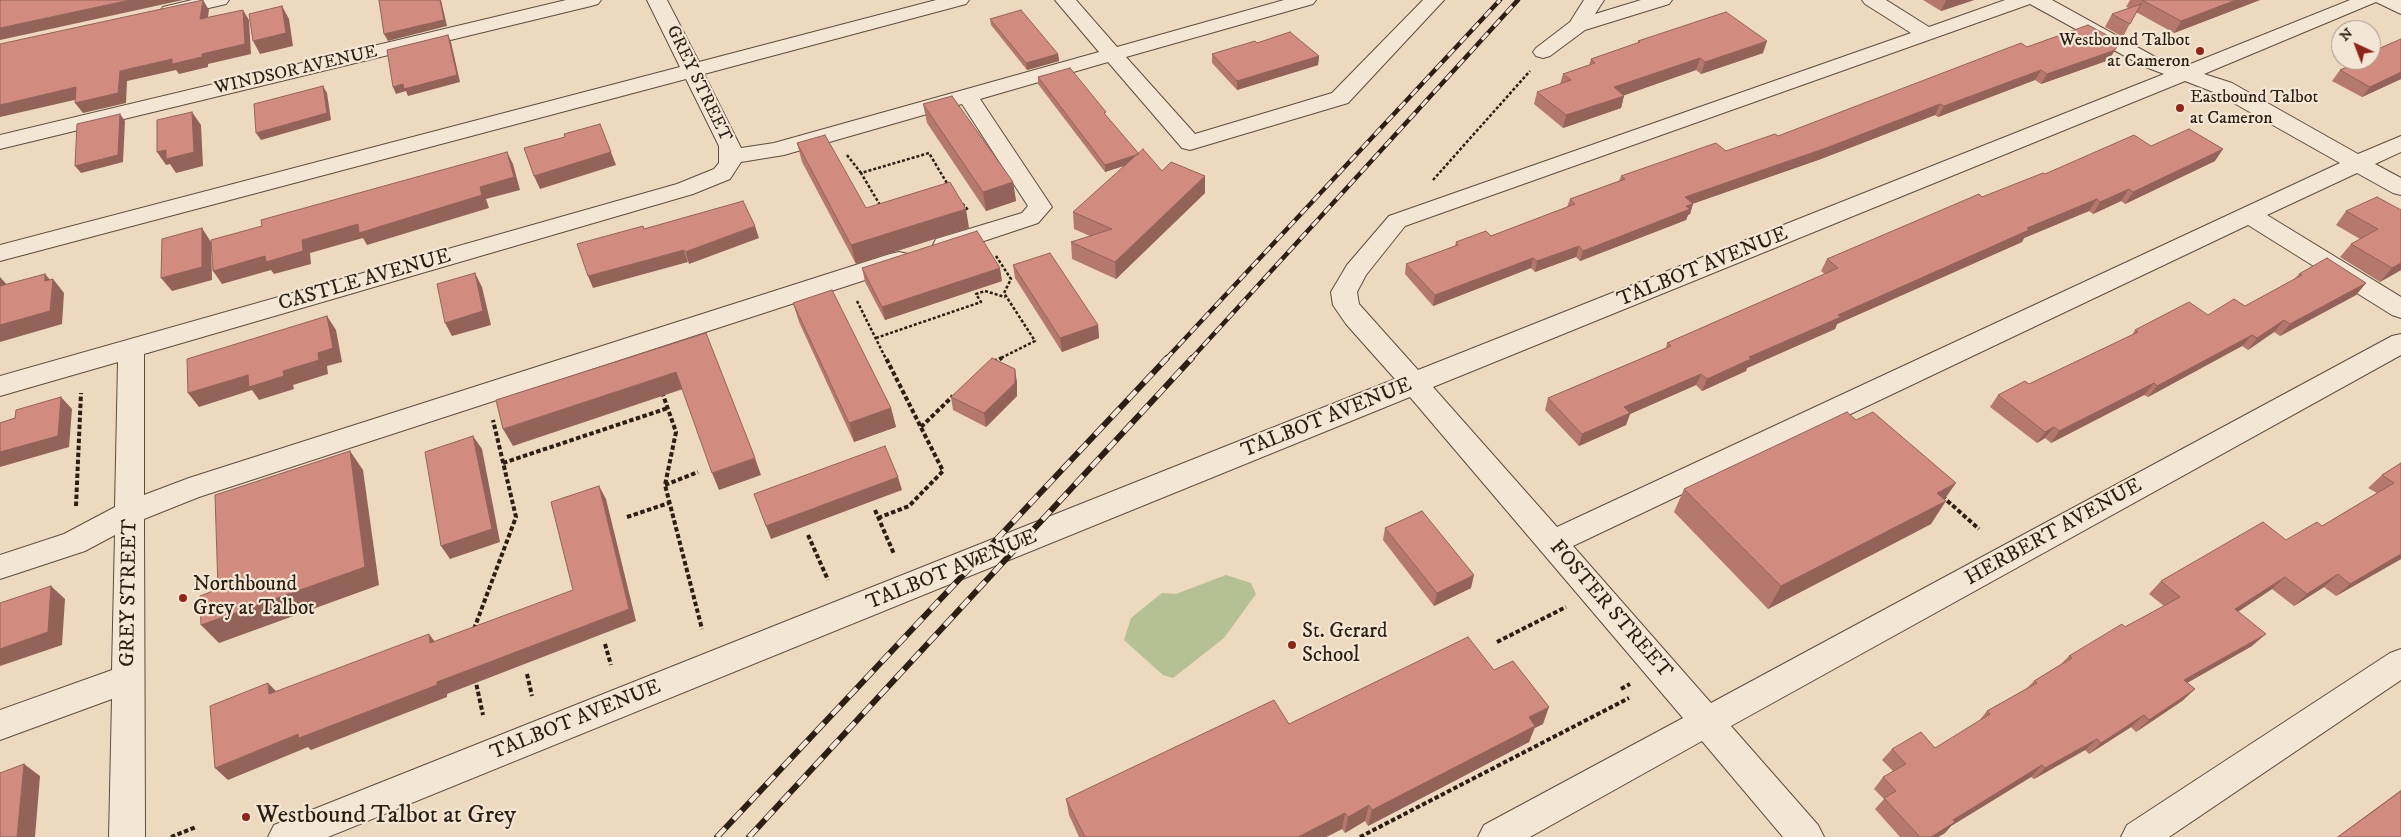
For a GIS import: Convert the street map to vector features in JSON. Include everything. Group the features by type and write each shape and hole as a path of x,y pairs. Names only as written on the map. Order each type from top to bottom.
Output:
{"street":[{"path":"152,15 219,0"},
{"name":"WINDSOR AVENUE","path":"0,142 591,0"},
{"name":"GREY STREET","path":"657,0 730,146 729,163"},
{"path":"0,253 959,0"},
{"path":"1065,0 1190,144 1340,98 1434,0"},
{"path":"729,163 1306,0"},
{"path":"1578,26 1594,0"},
{"path":"1543,52 1578,26 1662,0"},
{"path":"1872,0 1926,34"},
{"path":"1397,221 2024,0"},
{"path":"2037,0 2150,62 2224,88 2401,188"},
{"name":"TALBOT AVENUE","path":"286,837 2368,0"},
{"path":"2385,0 2401,8"},
{"path":"0,567 74,543 131,512 198,486 1030,218 1040,206 967,95"},
{"path":"1552,543 2401,143"},
{"name":"CASTLE AVENUE","path":"0,386 685,189 712,179 729,163"},
{"path":"2248,214 2401,309"},
{"name":"FOSTER STREET","path":"1397,221 1356,271 1344,292 1346,305 1355,318 1806,837"},
{"name":"HERBERT AVENUE","path":"1496,837 1708,723 2401,343"},
{"name":"GREY STREET","path":"127,837 131,348"},
{"path":"2139,837 2401,664"},
{"path":"0,725 128,679"}],"path":[{"path":"1397,221 1531,70 1543,52"},
{"path":"880,206 861,173 929,153 953,193 976,222 981,234 1012,279 1004,293 1034,341 992,362"},
{"path":"845,277 943,471 910,506 878,518"},
{"path":"876,338 981,302 976,294 985,291 1007,297"},
{"path":"644,342 676,432 665,485 702,629"},
{"path":"74,543 82,363"},
{"path":"472,636 516,517 486,393"},
{"path":"921,427 956,394"},
{"path":"503,463 668,408"},
{"path":"665,485 698,472"},
{"path":"1936,491 1979,529"},
{"path":"628,517 670,503"},
{"path":"875,510 894,554"},
{"path":"808,535 828,580"},
{"path":"1497,642 1594,592"},
{"path":"605,644 611,664"},
{"path":"474,671 483,715"},
{"path":"527,674 532,696"},
{"path":"1360,837 1629,698"},
{"path":"172,837 196,827"}],"green space":[{"path":"1226,575 1251,583 1256,594 1224,638 1173,678 1163,675 1124,640 1131,618 1162,593 1176,594"}],"building":[{"path":"0,0 130,0 0,28"},
{"path":"203,0 200,19 243,10 245,44 202,54 202,57 172,64 172,59 120,71 118,93 75,103 76,87 0,105 0,44"},
{"path":"379,0 440,0 444,20 384,34"},
{"path":"2142,0 2236,0 2181,21"},
{"path":"2141,4 2130,24 2112,14"},
{"path":"282,6 286,33 253,41 249,14"},
{"path":"1021,10 1058,54 1026,63 990,19"},
{"path":"1726,12 1767,41 1705,62 1700,58 1614,87 1624,96 1566,115 1537,92 1571,80 1563,74 1595,63 1591,59 1640,42 1638,41"},
{"path":"2088,25 2120,42 2115,50 2047,74 2041,70 1944,106 1940,104 1826,148 1685,197 1693,204 1686,206 1690,209 1583,251 1579,246 1537,261 1533,258 1435,295 1406,264 1458,245 1456,242 1486,231 1491,236 1575,204 1570,199 1625,179 1621,176 1716,143 1726,151 1775,134 1778,136 2021,43 2027,47"},
{"path":"1290,32 1319,56 1237,81 1212,54 1255,41 1257,43"},
{"path":"448,35 457,75 404,89 403,84 393,87 387,50"},
{"path":"2401,39 2401,72 2370,87 2340,70 2381,70 2381,48"},
{"path":"1070,68 1106,112 1104,113 1139,154 1105,165 1038,77"},
{"path":"323,86 327,113 256,133 254,104"},
{"path":"952,96 1013,182 983,192 923,104"},
{"path":"192,112 194,152 166,159 166,150 157,152 157,120"},
{"path":"120,114 118,155 75,166 77,124"},
{"path":"600,124 611,152 534,176 524,148 565,137 564,134"},
{"path":"2189,129 2223,149 2133,192 2129,189 2100,202 2097,199 2027,228 2029,230 1838,315 1841,317 1749,357 1751,359 1707,379 1701,374 1624,407 1630,413 1582,434 1548,398 1671,346 1667,343 1838,268 1827,259 1979,194 1982,197 2043,173 2045,174 2134,135 2151,146"},
{"path":"825,135 866,208 950,182 966,209 851,245 797,143"},
{"path":"1143,149 1162,171 1171,162 1205,176 1115,262 1071,242 1112,229 1073,212"},
{"path":"507,152 514,177 480,187 482,195 359,233 358,224 302,240 303,251 266,262 265,256 213,271 211,240 262,226 261,220"},
{"path":"2377,197 2401,210 2401,263 2392,268 2351,244 2378,229 2346,211"},
{"path":"743,201 755,226 685,252 684,250 588,276 577,244 643,226 644,229"},
{"path":"202,228 202,267 161,278 162,239"},
{"path":"977,231 1000,268 882,307 862,268"},
{"path":"1050,253 1098,325 1060,338 1013,265"},
{"path":"2327,258 2366,283 2290,324 2284,320 2257,338 2252,335 2157,386 2154,383 2059,431 2054,427 2045,432 1998,395 2025,381 2029,384 2138,332 2135,330 2189,302 2208,315 2234,299 2245,306 2302,275 2299,274"},
{"path":"475,273 483,311 445,323 437,284"},
{"path":"45,274 45,281 53,279 50,311 0,325 0,286"},
{"path":"832,290 891,408 849,423 793,303"},
{"path":"327,316 333,348 318,353 319,360 283,371 284,376 249,387 248,375 188,393 187,359"},
{"path":"706,333 755,458 712,473 676,372 503,429 496,400"},
{"path":"992,358 1015,369 1015,383 984,413 951,397"},
{"path":"61,397 58,436 0,452 0,423 15,418 16,410"},
{"path":"1847,412 1856,420 1873,412 1956,483 1937,493 1946,501 1781,586 1684,489"},
{"path":"473,436 492,529 441,546 425,452"},
{"path":"885,446 898,477 766,526 754,494"},
{"path":"350,451 365,567 201,625 200,596 218,589 215,495"},
{"path":"2401,463 2401,554 2350,584 2338,574 2307,594 2285,577 2235,609 2266,634 2184,680 2195,689 2149,720 2144,715 2101,743 2097,739 2045,768 2042,765 1953,820 1955,822 1931,837 1920,837 1884,798 1896,791 1883,777 1906,764 1892,749 1921,732 1935,748 1990,714 1987,711 2037,683 2034,681 2072,658 2069,656 2122,624 2125,627 2180,597 2161,581 2263,522 2286,540 2317,522 2322,526 2394,483 2382,475"},
{"path":"599,486 629,609 437,682 437,685 299,738 298,734 215,768 210,706 268,683 269,694 429,634 430,643 573,590 551,502"},
{"path":"1422,511 1474,575 1437,593 1385,528"},
{"path":"51,586 48,632 0,649 0,603"},
{"name":"St. Gerard School","path":"1468,637 1494,670 1513,661 1549,707 1529,717 1535,726 1372,810 1369,805 1348,817 1345,813 1298,837 1085,837 1066,799 1274,700 1289,724"},
{"path":"24,764 17,837 0,837 0,773"},
{"path":"2401,791 2401,837 2338,837"}],"railway":[{"path":"1166,359 1500,0"},
{"path":"1191,359 1518,0"},
{"path":"717,837 1167,358"},
{"path":"749,837 1192,358"}],"place":[{"name":"Westbound Talbot at Cameron","path":"2200,51"},
{"name":"Eastbound Talbot at Cameron","path":"2180,108"},
{"name":"Northbound Grey at Talbot","path":"183,598"},
{"name":"St. Gerard School","path":"1292,645"},
{"name":"Westbound Talbot at Grey","path":"246,817"}]}
